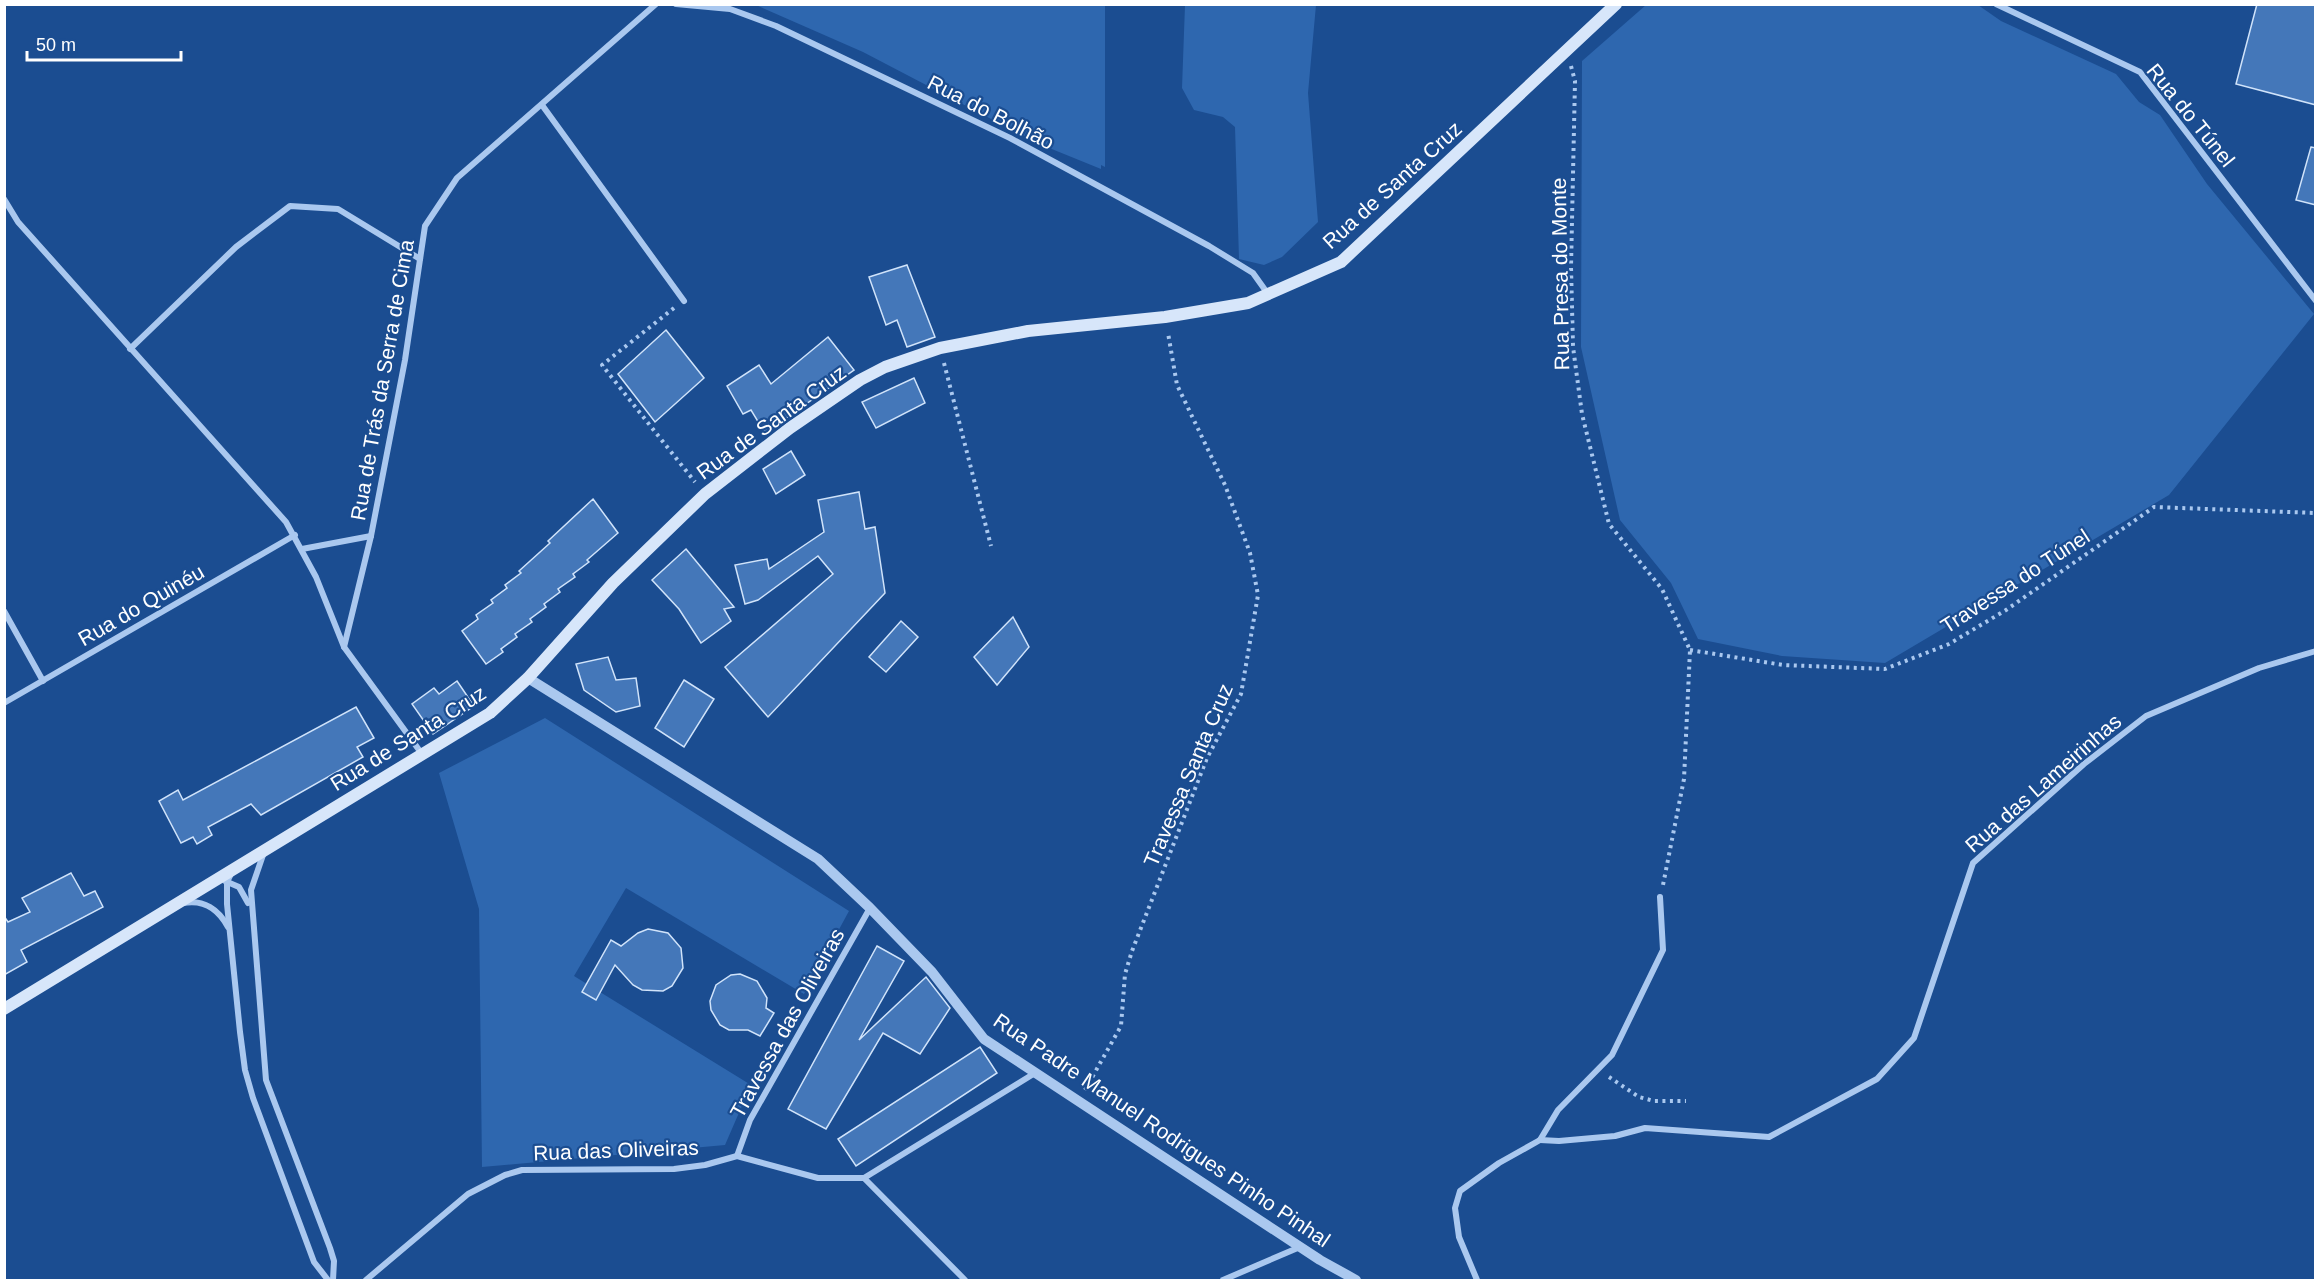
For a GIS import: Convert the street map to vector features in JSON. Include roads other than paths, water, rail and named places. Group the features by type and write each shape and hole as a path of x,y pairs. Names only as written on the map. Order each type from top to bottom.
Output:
{"main road":[{"name":"Rua de Santa Cruz","path":"4,1010 170,906 221,881 233,868 490,713 528,678 613,583 705,494 790,428 860,380 885,367 940,348 1028,331 1165,317 1248,303 1341,262 1616,4"}],"street":[{"name":"Rua de Trás da Serra de Cima","path":"344,647 371,536 405,360 425,226 457,178 656,4"},
{"name":"Rua do Bolhão","path":"676,4 730,9 776,26 1010,138 1209,246 1253,273 1269,295"},
{"name":"Rua do Túnel","path":"1996,4 2140,72 2316,301"},
{"path":"542,105 684,301"},
{"path":"4,199 18,222 286,522 302,549 344,647 422,754"},
{"path":"130,349 236,247 290,206 338,209 420,259"},
{"name":"Rua do Quinéu","path":"4,703 295,535"},
{"name":"Rua de Trás da Serra de Cima","path":"302,549 371,536"},
{"path":"4,611 43,681"},
{"name":"Rua das Lameirinhas","path":"1540,1140 1559,1141 1615,1136 1646,1128 1769,1137 1877,1079 1914,1038 1974,863 2084,764 2146,716 2259,668 2316,651"},
{"name":"Rua Padre Manuel Rodrigues Pinho Pinhal","path":"528,678 818,859 870,908 932,972 984,1039 1300,1247 1356,1281"},
{"path":"267,847 260,860 251,890 266,1080 332,1255 333,1281"},
{"path":"251,912 246,895 239,887 221,881 230,930 245,1070 253,1098 314,1262 328,1281"},
{"path":"1477,1281 1459,1237 1455,1208 1460,1191 1499,1163 1540,1140 1558,1110 1612,1055 1663,950 1660,897"},
{"path":"170,906 188,902 207,905 221,914 230,930"},
{"name":"Travessa das Oliveiras","path":"737,1156 750,1120 870,908"},
{"path":"737,1156 818,1178 864,1178 1035,1073"},
{"name":"Rua das Oliveiras","path":"366,1281 468,1194 505,1175 542,1168 674,1168 705,1165 737,1156"},
{"path":"864,1178 965,1281"},
{"path":"1223,1281 1300,1247"}]}
